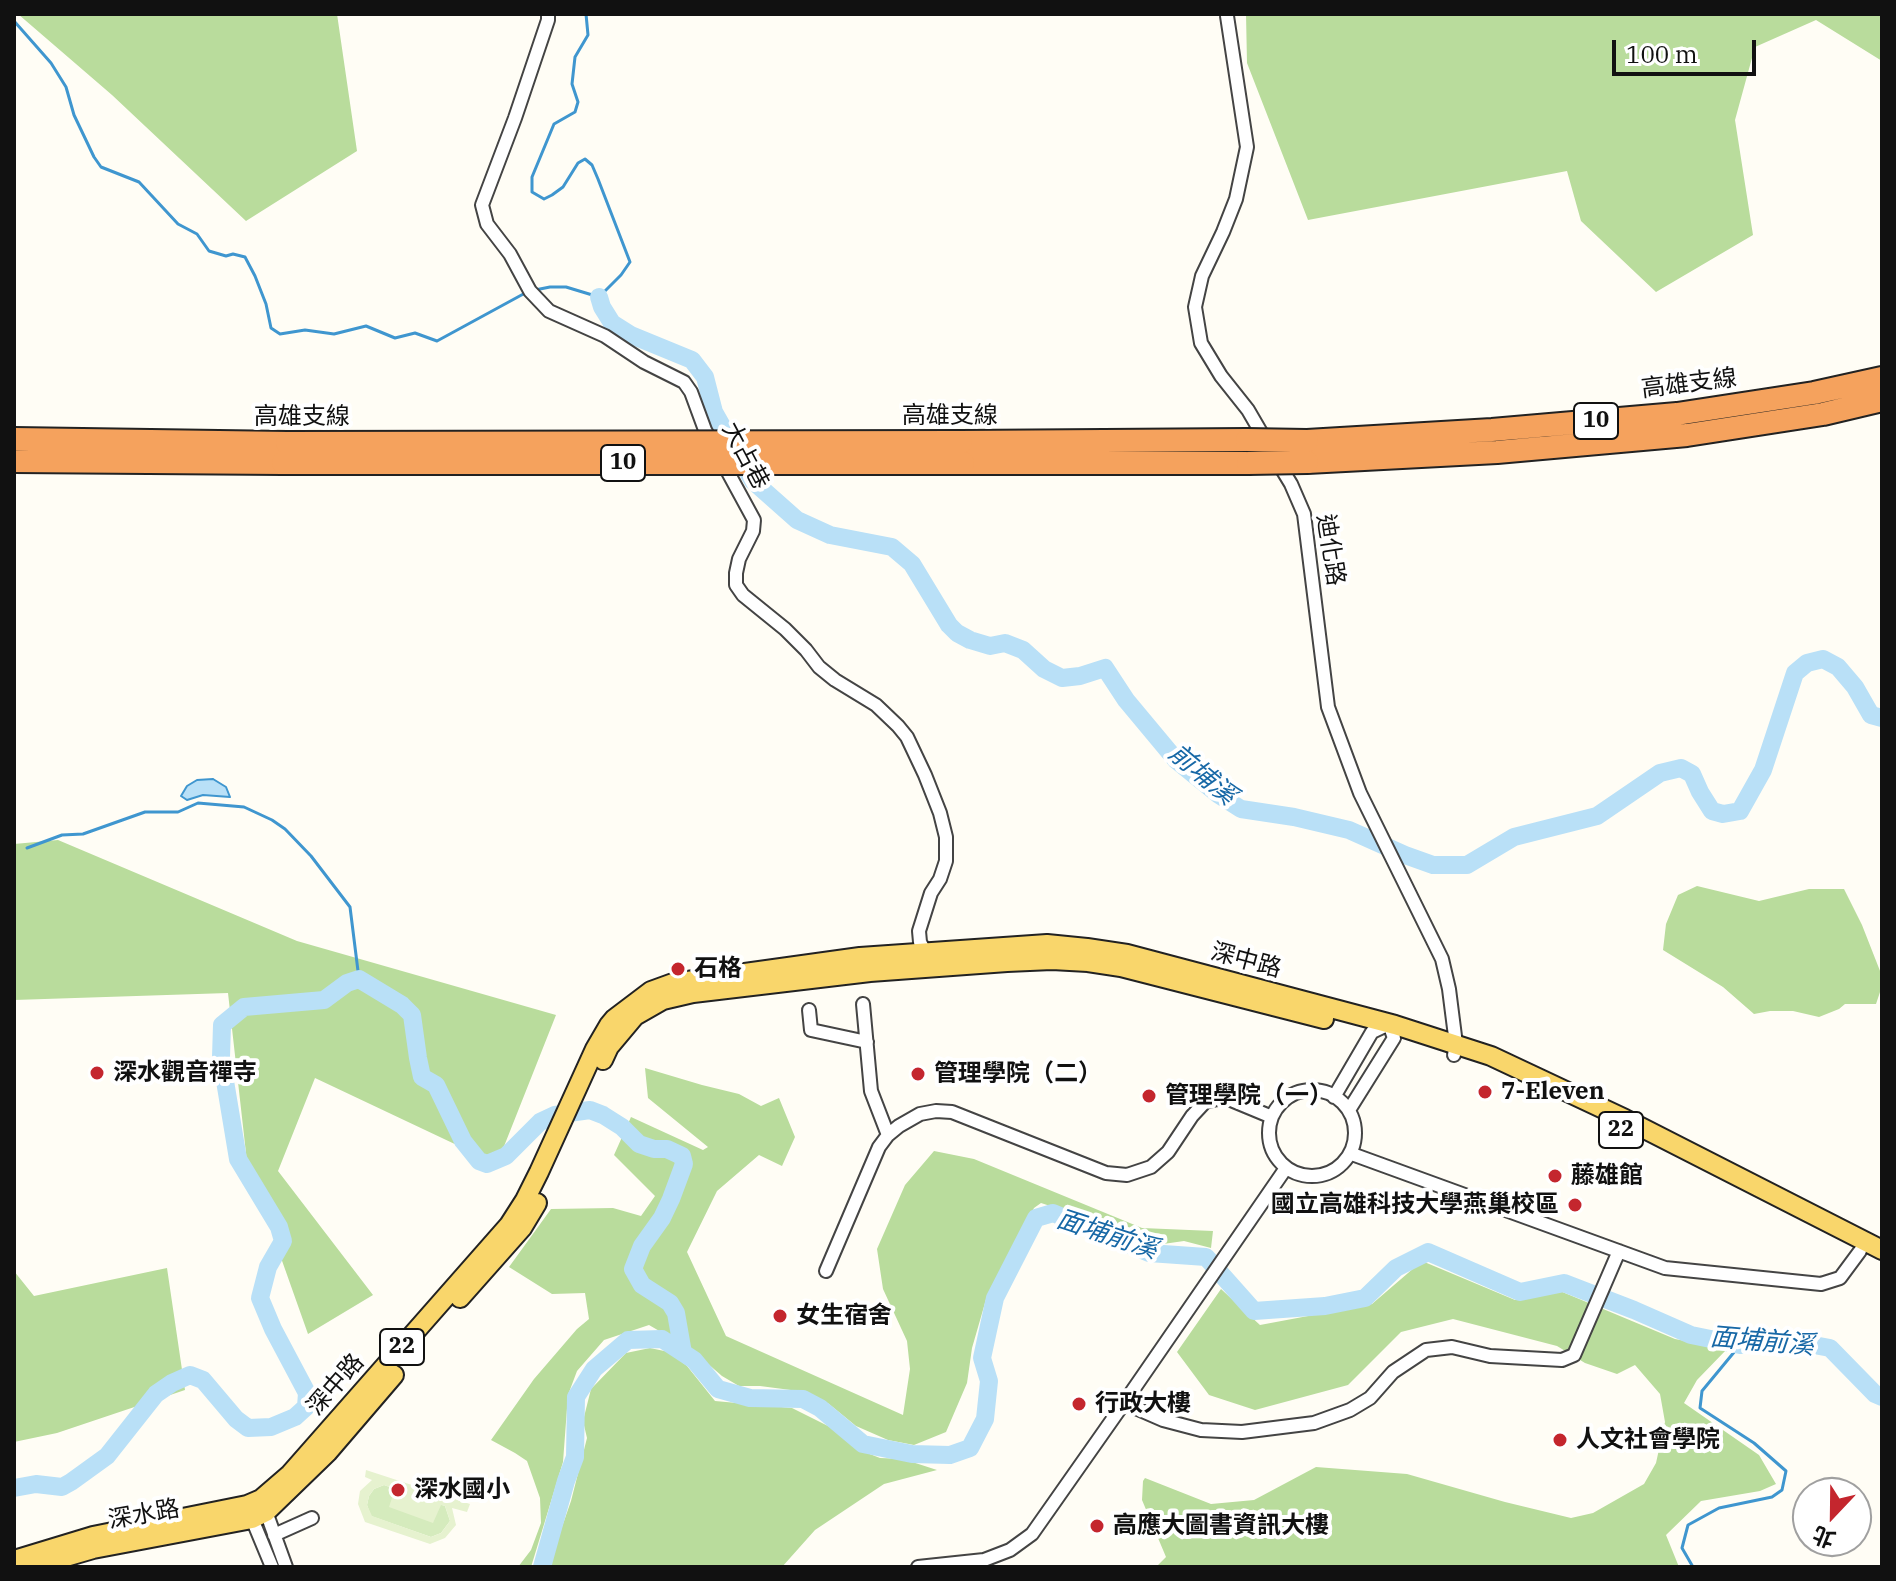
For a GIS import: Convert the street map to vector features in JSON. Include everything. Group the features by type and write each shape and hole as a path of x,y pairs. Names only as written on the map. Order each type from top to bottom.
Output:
{"highway":[{"name":"高雄支線","path":"1307,452 1492,430 1677,414 1814,393 1882,378"},
{"name":"高雄支線","path":"14,461 285,453 1497,452 1687,435 1823,414 1882,400"},
{"name":"高雄支線","path":"14,439 285,453"}],"main road":[{"name":"深中路","path":"257,1509 328,1452 522,1228 614,1019 651,991 673,983 860,957 1047,944 1127,954 1455,1049 1869,1248"},
{"name":"22","path":"1869,1248 1882,1263"},
{"name":"深水路","path":"14,1560 93,1536 257,1509"},
{"name":"深水路","path":"31,1567 257,1509"}],"street":[{"name":"大占巷","path":"548,14 515,118 482,205 487,224 510,254 530,291 549,311 605,336 644,362 684,382 691,392 705,430 754,520 753,531 739,559 736,585 743,595 806,650 819,667 876,705 907,737 940,813 946,837 946,861 921,919 919,931 927,954"},
{"name":"迪化路","path":"1224,15 1247,147 1236,199 1202,276 1195,307 1201,343 1221,376 1253,417 1291,484 1304,514 1328,707 1360,793 1442,959 1449,989 1455,1049"},
{"path":"863,1004 871,1091 888,1135"},
{"path":"809,1010 811,1030 867,1042"},
{"path":"1334,1097 1385,1031"},
{"path":"1349,1110 1385,1031"},
{"path":"1315,1090 1340,1100 1349,1110 1355,1136 1352,1154 1345,1163 1324,1175 1311,1176 1286,1168 1277,1158 1270,1145 1269,1131 1279,1105 1289,1097 1301,1091 1315,1090"},
{"path":"826,1271 879,1147 899,1126 920,1114 952,1112 1106,1173 1127,1175 1151,1167 1168,1152 1205,1102 1231,1100 1272,1117"},
{"path":"1352,1154 1617,1256 1665,1268 1821,1284 1840,1278 1869,1248"},
{"path":"918,1567 984,1560 1010,1550 1032,1534 1286,1168"},
{"path":"1124,1403 1163,1420 1201,1430 1242,1432 1314,1423 1350,1410 1370,1398 1393,1372 1426,1350 1452,1347 1490,1356 1562,1360 1574,1355 1617,1256"},
{"path":"257,1509 286,1567"},
{"path":"272,1542 312,1518"},
{"path":"272,1542 272,1567"}],"green space":[{"path":"18,14 337,14 357,151 246,221 112,95"},
{"path":"1246,14 1882,14 1882,61 1816,20 1755,47 1735,120 1753,235 1656,292 1581,221 1567,171 1308,220 1247,63"},
{"path":"58,840 297,941 556,1015 497,1164 315,1078 278,1171 373,1295 308,1334 247,1162 228,993 14,1000 14,844"},
{"path":"1697,886 1759,901 1809,889 1844,889 1882,976 1876,1004 1845,1004 1819,1017 1793,1011 1754,1014 1723,987 1663,950 1666,924 1678,895"},
{"path":"645,1068 739,1094 761,1106 779,1098 795,1137 782,1166 759,1155 717,1191 687,1252 726,1336 903,1415 910,1369 907,1341 883,1289 877,1249 905,1185 934,1151 974,1159 1142,1228 1213,1231 1211,1248 1184,1241 1156,1245 1041,1203 1034,1208 987,1296 972,1348 967,1383 946,1432 914,1445 888,1440 856,1426 829,1404 806,1392 739,1386 692,1350 649,1325 604,1340 577,1371 568,1395 563,1462 531,1567 518,1567 531,1550 541,1523 540,1498 527,1461 491,1440 534,1379 589,1319 585,1293 552,1294 509,1267 551,1209 613,1208 641,1216 655,1196 614,1155 631,1117 703,1150 708,1147 648,1098"},
{"path":"1422,1261 1515,1300 1560,1291 1675,1339 1727,1349 1697,1380 1684,1403 1759,1455 1776,1484 1760,1491 1701,1501 1666,1535 1679,1567 1156,1567 1166,1557 1142,1500 1145,1478 1211,1504 1254,1500 1316,1467 1407,1474 1571,1518 1593,1513 1644,1484 1656,1463 1665,1422 1660,1394 1635,1365 1617,1374 1585,1363 1557,1346 1453,1319 1401,1332 1348,1385 1255,1410 1209,1395 1177,1352 1221,1289 1260,1325 1372,1304"},
{"path":"167,1268 185,1390 57,1433 14,1442 14,1271 34,1296"},
{"path":"650,1348 669,1352 687,1366 715,1401 792,1408 832,1428 862,1451 937,1470 884,1484 815,1530 782,1567 548,1567 571,1501 587,1438 583,1421 591,1389 626,1353"},
{"path":"366,1470 470,1504 467,1512 452,1508 456,1525 445,1538 430,1544 365,1522 358,1504 360,1491 372,1480 365,1477","holes":["384,1485 395,1489 389,1507 433,1523 441,1505 445,1506 450,1521 441,1533 431,1537 372,1516 367,1505 374,1489"]},
{"path":"384,1485 445,1506 450,1521 441,1533 431,1537 371,1516 367,1505 369,1496 374,1489"}],"water":[{"path":"213,779 226,787 230,797 203,795 187,800 181,796 187,786 197,780"}],"waterway":[{"path":"535,290 566,287 599,297 630,262 592,165 585,159 578,163 563,187 552,195 544,199 532,192 532,177 554,124 575,112 578,102 572,84 575,57 588,35 586,14"},
{"path":"14,21 51,63 66,87 74,115 101,167 139,182 178,224 197,234 209,251 245,257 266,304 271,328 280,334 305,330 334,334 366,326 395,338 415,333 437,341 527,292"},
{"name":"前埔溪","path":"599,297 612,323 631,335 692,360 705,377 714,412 753,481 797,520 830,535 892,547 912,564 949,625 970,640 990,646 1005,643 1023,650 1044,669 1062,678 1105,668 1126,700 1176,760 1241,809 1349,830 1433,865 1467,865 1514,837 1597,816 1660,773 1681,768 1692,774 1712,811 1723,814 1740,811 1763,770 1795,673 1807,663 1823,659 1838,667 1855,687 1871,715 1882,718"},
{"path":"27,848 62,835 83,834 145,812 178,812 198,803 244,807 285,829 311,856 350,907 359,979"},
{"path":"14,1488 36,1484 62,1487 71,1482 107,1456 156,1394 190,1375 203,1380 236,1419 248,1428 271,1427 295,1417 306,1407 307,1393 260,1298 268,1267 283,1241 279,1227 238,1159 221,1057 222,1025 244,1007 324,1000 347,983 359,979 402,1005 412,1015 422,1077 436,1085 463,1141 479,1161 487,1164 506,1156 540,1122 555,1115 590,1110 622,1127 639,1144 667,1149 682,1156 684,1164 671,1199 642,1246 633,1269 642,1285 670,1303 676,1313 683,1353"},
{"name":"面埔前溪","path":"542,1567 575,1457 576,1397 594,1369 628,1340 662,1339 694,1360 718,1389 750,1398 803,1399 820,1408 863,1444 912,1454 950,1455 970,1448 985,1419 989,1381 982,1358 995,1298 1036,1218 1053,1213 1149,1253 1206,1257 1254,1311 1325,1306 1365,1298 1396,1268 1428,1252 1520,1292 1564,1283 1691,1335 1740,1345 1798,1342 1830,1348 1875,1394 1882,1397"},
{"path":"1693,1567 1682,1548 1688,1525 1719,1508 1772,1497 1782,1490 1786,1471 1754,1443 1700,1408 1702,1391 1740,1345"}],"place":[{"name":"石格","path":"678,969"},
{"name":"深水觀音禪寺","path":"97,1073"},
{"name":"管理學院（二）","path":"918,1074"},
{"name":"7-Eleven","path":"1485,1092"},
{"name":"管理學院（一）","path":"1149,1096"},
{"name":"藤雄館","path":"1555,1176"},
{"name":"國立高雄科技大學燕巢校區","path":"1575,1205"},
{"name":"女生宿舍","path":"780,1316"},
{"name":"行政大樓","path":"1079,1404"},
{"name":"人文社會學院","path":"1560,1440"},
{"name":"深水國小","path":"398,1490"},
{"name":"高應大圖書資訊大樓","path":"1097,1526"}]}
